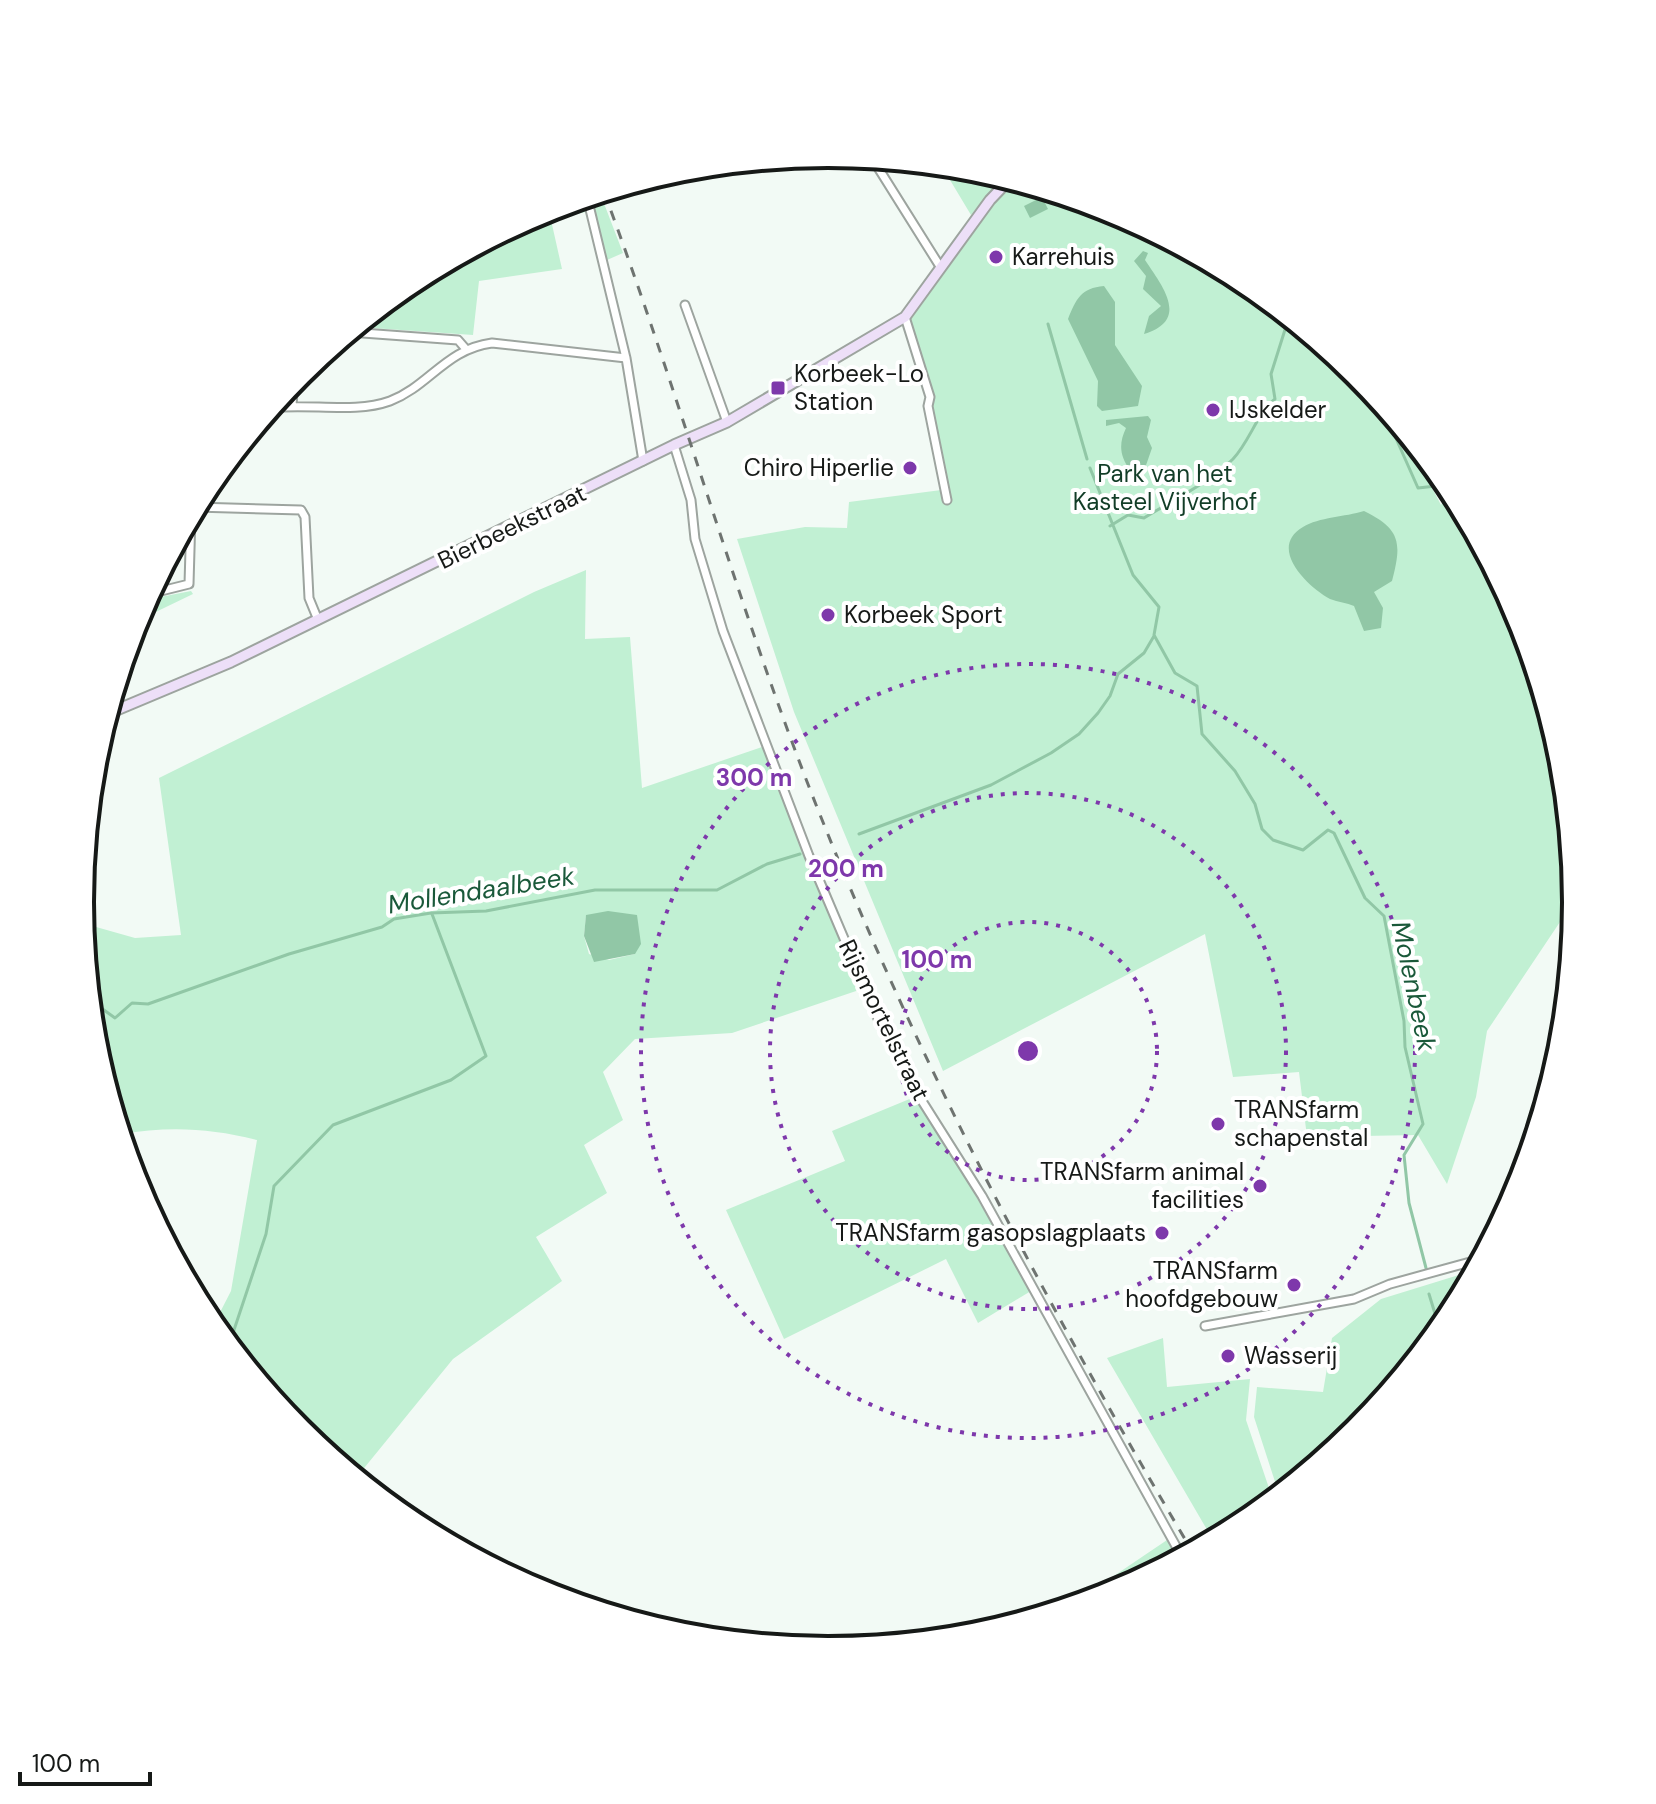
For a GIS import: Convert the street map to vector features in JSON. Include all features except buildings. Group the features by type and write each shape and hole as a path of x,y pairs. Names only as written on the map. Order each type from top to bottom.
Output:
{"street":[{"path":"880,170 941,268"},
{"name":"Bierbeekstraat","path":"120,709 155,697 318,620 727,422 905,317 1001,189"},
{"path":"590,208 626,358 643,461"},
{"path":"685,305 727,422"},
{"path":"905,317 930,397 928,406 947,500"},
{"path":"365,333 458,340 465,348"},
{"path":"288,406 384,403 465,348 492,343 626,358"},
{"path":"292,401 292,405"},
{"name":"Rijsmortelstraat","path":"674,445 691,500 695,539 728,644 809,856 882,1028 917,1093 982,1196 1177,1548"},
{"path":"209,507 301,510 305,517 309,598 318,620"},
{"path":"164,590 189,584 190,538"},
{"path":"1205,1326 1354,1299 1390,1284 1467,1263"}],"green space":[{"path":"949,178 994,187 971,215"},
{"name":"Park van het Kasteel Vijverhof","path":"1006,190 1064,207 1153,244 1236,292 1312,350 1380,418 1428,480 1441,505 1443,502 1464,535 1506,621 1537,712 1548,759 1560,854 1561,920 1487,1031 1476,1097 1447,1184 1418,1135 1307,1137 1299,1072 1233,1077 1205,934 943,1071 794,712 737,539 805,527 847,528 849,502 949,489 909,322"},
{"path":"604,203 623,253 607,260 592,207"},
{"path":"552,222 562,269 479,281 473,335 371,328 461,266"},
{"path":"586,570 585,639 630,637 642,788 762,747 862,989 732,1033 635,1039 603,1072 623,1120 584,1145 607,1193 536,1237 562,1281 453,1359 363,1469 309,1421 276,1386 220,1313 231,1291 257,1140 189,1130 131,1133 119,1092 100,998 95,927 135,938 181,935 159,778 534,592","holes":["586,916 635,954 609,960 589,954 584,936"]},
{"path":"191,591 193,594 154,613 161,597"},
{"path":"912,1098 920,1100 1031,1291 978,1323 946,1259 784,1339 726,1210 845,1161 832,1131"},
{"path":"1461,1274 1410,1349 1380,1386 1312,1454 1276,1484 1254,1417 1257,1387 1323,1392 1332,1338 1381,1299"},
{"path":"1163,1338 1167,1387 1250,1379 1246,1420 1269,1488 1207,1530 1107,1358"},
{"path":"1170,1538 1175,1548 1106,1581"}],"shaded area":[{"path":"1038,199 1044,201 1048,209 1030,218 1024,206"},
{"path":"1143,251 1148,253 1145,260 1165,292 1169,312 1158,328 1144,334 1149,316 1161,306 1143,289 1146,276 1134,261"},
{"path":"1104,286 1115,302 1115,345 1142,386 1138,406 1102,411 1097,406 1098,381 1068,319 1080,296 1090,289"},
{"path":"1148,416 1151,420 1147,437 1152,448 1144,471 1130,470 1121,449 1126,428 1119,423 1106,426 1106,420"},
{"path":"1364,511 1392,531 1396,538 1397,557 1392,581 1374,592 1383,608 1381,628 1364,631 1354,606 1330,599 1302,576 1290,556 1289,545 1293,536 1309,524"},
{"path":"608,911 637,915 641,944 635,954 594,962 584,936 586,915"}],"waterway":[{"name":"Molenbeek","path":"1048,324 1087,459"},
{"path":"1110,526 1128,515 1144,518 1202,483 1233,459 1275,399 1271,374 1285,328"},
{"path":"1395,437 1418,488 1433,486"},
{"name":"Molenbeek","path":"1090,468 1133,575 1159,607 1154,635 1175,673 1197,686 1202,734 1235,771 1255,804 1262,829 1273,840 1303,850 1328,830 1334,833 1365,898 1384,916 1404,1021 1405,1047 1423,1124 1404,1155 1409,1203 1426,1268"},
{"name":"Mollendaalbeek","path":"859,834 991,785 1051,753 1079,734 1098,713 1110,696 1118,674 1144,653 1154,636"},
{"name":"Mollendaalbeek","path":"102,1008 115,1018 132,1003 148,1004 289,954 382,927 394,919 431,913 486,911 595,890 717,890 767,864 800,854"},
{"path":"233,1332 266,1234 274,1186 333,1125 451,1080 486,1056 432,914"},
{"name":"Molenbeek","path":"1429,1294 1435,1314"}],"railway":[{"path":"608,202 783,717 851,891 986,1179 1086,1366 1187,1542"}],"place":[{"name":"Karrehuis","path":"996,257"},
{"name":"Korbeek-Lo Station","path":"778,388"},
{"name":"IJskelder","path":"1213,410"},
{"name":"Chiro Hiperlie","path":"910,468"},
{"name":"Korbeek Sport","path":"828,615"},
{"name":"TRANSfarm schapenstal","path":"1218,1124"},
{"name":"TRANSfarm animal facilities","path":"1260,1186"},
{"name":"TRANSfarm gasopslagplaats","path":"1162,1233"},
{"name":"TRANSfarm hoofdgebouw","path":"1294,1285"},
{"name":"Wasserij","path":"1228,1356"}]}
